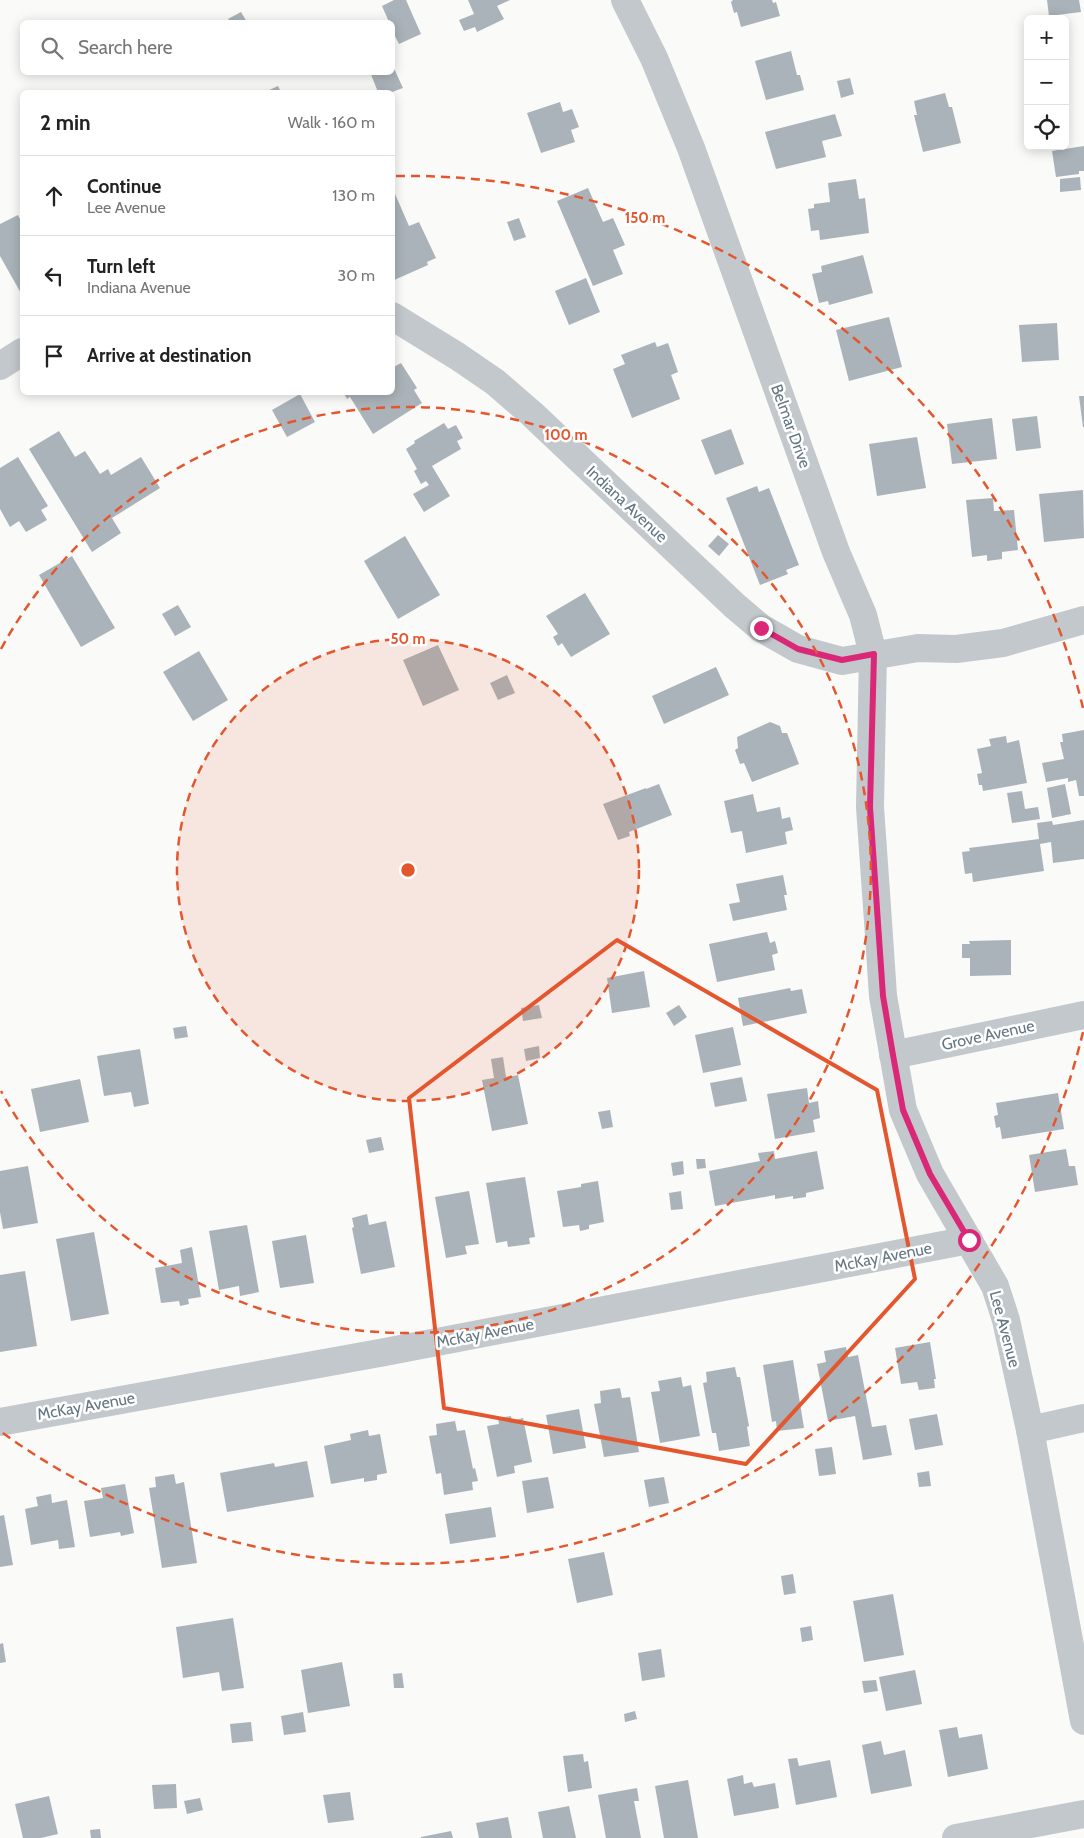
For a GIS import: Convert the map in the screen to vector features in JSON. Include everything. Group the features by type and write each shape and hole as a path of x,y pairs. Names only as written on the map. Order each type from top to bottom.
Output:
{"street":[{"name":"Belmar Drive","path":"626,0 654,58 691,148 836,552 863,615 874,654"},
{"name":"Indiana Avenue","path":"395,318 495,382 532,414 727,599 761,628 798,649 842,660 874,654"},
{"path":"0,366 20,353"},
{"path":"874,654 918,648 956,650 1003,643 1084,620"},
{"name":"Lee Avenue","path":"874,654 870,807 883,996 903,1110 930,1174 995,1286 1006,1320 1030,1430 1084,1721"},
{"name":"Grove Avenue","path":"893,1055 1084,1014"},
{"name":"McKay Avenue","path":"0,1422 385,1352 969,1240"},
{"path":"1030,1430 1084,1418"},
{"path":"956,1838 1084,1814"}],"highlighted area":[{"path":"617,940 877,1090 915,1279 746,1464 444,1408 409,1098"}],"building":[{"path":"394,0 406,0 421,34 399,44 395,36 395,20 388,20 382,6"},
{"path":"468,0 510,0 497,6 504,19 477,32 475,27 464,31 459,20 474,14"},
{"path":"733,0 772,0 773,3 776,2 780,16 741,27 737,12 734,13 731,2"},
{"path":"1047,0 1079,0 1081,12 1049,15"},
{"path":"241,12 246,20 229,20"},
{"path":"791,51 797,75 800,75 804,90 766,100 755,61"},
{"path":"395,71 403,88 395,91 377,90 371,75 395,75"},
{"path":"850,78 854,94 841,98 837,81"},
{"path":"278,86 280,90 269,90"},
{"path":"945,93 949,107 952,107 961,143 923,152 914,115 917,115 914,101"},
{"path":"560,102 563,112 572,109 579,127 571,130 575,142 541,153 527,113"},
{"path":"835,114 842,136 822,141 826,157 776,169 765,132"},
{"path":"1084,146 1084,171 1079,171 1079,174 1056,177 1052,151 1069,150 1069,148"},
{"path":"1080,177 1081,190 1060,192 1060,179"},
{"path":"856,179 859,199 865,198 869,233 820,240 819,230 811,231 808,209 814,208 814,204 830,202 828,183"},
{"path":"588,188 603,222 613,218 625,245 613,250 623,274 593,286 557,201"},
{"path":"395,194 409,226 419,222 436,258 427,262 428,265 395,280"},
{"path":"18,215 20,219 20,291 0,256 0,224"},
{"path":"519,218 526,237 514,241 507,222"},
{"path":"863,255 873,293 829,305 828,301 819,303 812,274 822,272 821,266"},
{"path":"586,278 600,312 569,325 555,291"},
{"path":"889,317 902,367 849,381 836,330"},
{"path":"1057,323 1059,360 1022,362 1019,325"},
{"path":"655,342 657,347 668,343 678,372 671,375 680,399 632,418 613,369 625,364 621,355"},
{"path":"401,363 417,388 414,390 422,403 373,434 350,397 347,399 345,395 395,395 395,366"},
{"path":"301,395 315,422 287,437 272,410"},
{"path":"1079,396 1084,396 1084,427 1083,427"},
{"path":"1037,416 1041,448 1016,451 1012,419"},
{"path":"992,418 997,459 952,464 947,424"},
{"path":"444,423 448,429 456,425 463,438 457,441 461,449 432,466 450,496 424,512 413,494 429,485 426,481 421,484 414,471 417,469 406,449 415,443 414,441"},
{"path":"731,429 744,464 715,475 701,440"},
{"path":"59,431 75,457 85,451 100,474 108,469 111,475 141,457 160,488 112,518 121,533 92,552 29,449"},
{"path":"917,437 926,488 877,496 869,444"},
{"path":"18,457 48,506 41,510 47,520 26,532 19,521 10,527 0,509 0,468"},
{"path":"757,486 759,492 769,488 799,565 786,570 788,574 760,585 726,498"},
{"path":"1083,490 1084,538 1044,542 1039,494"},
{"path":"993,498 994,511 1014,510 1018,550 1002,552 1002,559 987,561 987,555 972,557 966,500"},
{"path":"718,535 729,544 719,556 708,546"},
{"path":"405,536 440,595 398,619 364,561"},
{"path":"72,556 115,628 81,647 39,575"},
{"path":"585,593 610,634 571,657 562,643 558,646 553,637 558,634 546,616"},
{"path":"178,605 191,627 175,636 162,614"},
{"path":"438,645 459,690 423,706 403,660"},
{"path":"199,651 228,700 193,721 163,672"},
{"path":"716,667 729,695 664,724 652,696"},
{"path":"507,675 515,693 498,700 490,683"},
{"path":"770,722 780,726 782,733 787,733 799,764 752,782 744,763 740,764 735,750 738,748 737,737"},
{"path":"1084,730 1084,796 1079,796 1076,780 1068,782 1068,778 1046,782 1042,763 1064,759 1060,742 1063,742 1062,734"},
{"path":"1006,736 1007,743 1019,740 1027,783 983,791 982,785 979,785 977,774 982,773 977,749 991,746 989,739"},
{"path":"659,784 672,815 629,832 630,836 618,840 603,804"},
{"path":"1065,784 1071,814 1052,818 1047,788"},
{"path":"1022,791 1025,809 1038,807 1040,819 1012,823 1007,793"},
{"path":"753,794 757,812 780,807 782,819 790,817 793,830 785,832 787,844 746,853 742,831 731,833 724,801"},
{"path":"1084,820 1084,859 1053,863 1051,842 1040,844 1044,871 973,882 972,873 965,874 962,852 970,851 969,848 1039,839 1037,823 1052,821 1053,825"},
{"path":"783,875 787,895 784,895 787,910 733,921 729,904 740,902 736,884"},
{"path":"767,932 770,943 775,941 778,953 772,955 775,970 717,982 709,944"},
{"path":"1011,940 1011,975 970,976 970,958 962,958 962,944 970,944 969,941"},
{"path":"644,971 650,1007 612,1013 607,978"},
{"path":"790,988 791,991 802,989 807,1013 743,1026 738,998"},
{"path":"539,1005 542,1018 523,1021 521,1008"},
{"path":"679,1005 687,1017 674,1026 666,1013"},
{"path":"186,1026 188,1037 175,1039 173,1028"},
{"path":"733,1027 741,1065 703,1073 695,1035"},
{"path":"539,1046 540,1058 526,1061 524,1049"},
{"path":"140,1049 149,1104 134,1107 131,1092 104,1096 97,1056"},
{"path":"503,1057 506,1077 518,1075 528,1124 492,1131 482,1080 494,1078 491,1059"},
{"path":"742,1077 747,1101 715,1107 710,1083"},
{"path":"80,1079 89,1122 40,1132 31,1089"},
{"path":"807,1088 809,1103 818,1101 820,1118 813,1120 815,1132 775,1139 767,1094"},
{"path":"1058,1093 1064,1129 1002,1139 1000,1127 996,1128 994,1116 998,1115 996,1103"},
{"path":"610,1110 613,1127 602,1129 598,1112"},
{"path":"381,1137 384,1150 369,1153 366,1140"},
{"path":"1066,1149 1069,1166 1075,1166 1078,1185 1035,1192 1029,1155"},
{"path":"774,1151 775,1159 817,1151 824,1189 806,1193 806,1197 793,1199 793,1196 775,1199 775,1195 715,1206 709,1171 760,1161 758,1153"},
{"path":"696,1159 705,1159 706,1168 697,1169"},
{"path":"683,1161 684,1174 673,1176 671,1163"},
{"path":"28,1166 38,1223 3,1229 0,1212 0,1171"},
{"path":"525,1177 535,1237 529,1238 530,1244 508,1247 507,1241 496,1243 486,1183"},
{"path":"598,1181 604,1222 589,1225 589,1229 580,1231 579,1225 563,1227 557,1191 581,1187 581,1184"},
{"path":"469,1191 479,1244 465,1246 467,1254 446,1258 435,1197"},
{"path":"681,1191 683,1209 671,1210 669,1193"},
{"path":"367,1214 369,1225 386,1221 395,1267 361,1274 352,1228 354,1227 352,1218"},
{"path":"247,1225 259,1292 240,1296 239,1286 219,1290 209,1231"},
{"path":"94,1232 109,1314 71,1321 56,1239"},
{"path":"306,1235 314,1283 280,1288 272,1241"},
{"path":"192,1247 201,1297 188,1299 189,1304 180,1306 179,1301 161,1303 155,1268 182,1263 180,1250"},
{"path":"25,1271 37,1346 0,1352 0,1275"},
{"path":"930,1342 936,1379 934,1379 935,1388 919,1390 917,1382 901,1384 895,1348"},
{"path":"846,1347 848,1357 858,1355 872,1427 886,1425 892,1455 863,1460 855,1416 828,1421 817,1364 826,1362 824,1351"},
{"path":"793,1360 804,1428 777,1431 776,1421 772,1422 763,1365"},
{"path":"735,1367 737,1377 740,1377 749,1426 747,1427 750,1446 719,1451 716,1433 712,1433 703,1383 707,1382 706,1372"},
{"path":"681,1377 683,1387 691,1385 700,1436 660,1443 651,1392 660,1391 658,1381"},
{"path":"620,1388 622,1398 630,1397 639,1452 604,1457 594,1404 601,1403 600,1391"},
{"path":"579,1409 586,1448 553,1454 546,1415"},
{"path":"937,1414 943,1445 915,1450 909,1419"},
{"path":"511,1416 512,1421 523,1418 532,1462 514,1466 515,1473 497,1477 487,1426 499,1424 498,1418"},
{"path":"455,1421 457,1431 465,1430 473,1469 475,1468 478,1481 472,1482 473,1490 444,1495 441,1473 436,1474 429,1436 437,1435 436,1424"},
{"path":"368,1430 369,1436 380,1434 387,1473 377,1475 377,1480 364,1482 364,1478 331,1484 324,1446 351,1440 350,1434"},
{"path":"832,1447 836,1474 819,1476 815,1449"},
{"path":"307,1461 314,1497 227,1512 220,1473 274,1463 275,1467"},
{"path":"929,1471 931,1486 919,1487 917,1473"},
{"path":"174,1474 176,1484 184,1482 197,1563 162,1568 149,1488 156,1487 155,1477"},
{"path":"548,1477 554,1508 527,1513 522,1481"},
{"path":"664,1477 669,1503 649,1507 644,1480"},
{"path":"125,1484 134,1533 121,1536 120,1532 90,1537 84,1501 103,1498 101,1488"},
{"path":"51,1494 52,1503 67,1500 75,1547 59,1549 58,1540 31,1545 25,1509 38,1506 36,1497"},
{"path":"491,1507 496,1537 450,1544 445,1514"},
{"path":"4,1515 13,1565 0,1567 0,1516"},
{"path":"604,1552 613,1595 577,1603 568,1559"},
{"path":"793,1574 796,1593 784,1595 781,1576"},
{"path":"893,1594 904,1655 864,1662 853,1601"},
{"path":"233,1618 244,1688 222,1691 219,1672 183,1678 176,1627"},
{"path":"811,1626 813,1640 802,1642 800,1628"},
{"path":"3,1643 6,1662 0,1663 0,1644"},
{"path":"661,1649 665,1677 642,1681 638,1653"},
{"path":"342,1662 350,1706 308,1713 301,1670"},
{"path":"915,1670 922,1704 886,1711 879,1677"},
{"path":"402,1673 404,1688 394,1688 393,1674"},
{"path":"876,1680 878,1691 864,1693 862,1681"},
{"path":"635,1711 637,1719 625,1722 624,1714"},
{"path":"303,1712 306,1732 284,1735 281,1716"},
{"path":"251,1722 253,1741 232,1743 230,1724"},
{"path":"957,1727 959,1738 982,1734 988,1769 948,1777 939,1730"},
{"path":"881,1741 884,1755 905,1750 912,1786 871,1794 862,1745"},
{"path":"583,1754 584,1762 588,1761 592,1788 568,1792 563,1756"},
{"path":"797,1758 799,1766 830,1760 837,1797 796,1805 788,1759"},
{"path":"743,1775 744,1784 752,1782 754,1787 775,1783 779,1808 734,1816 727,1779"},
{"path":"688,1780 698,1838 664,1838 655,1786"},
{"path":"176,1784 177,1808 154,1809 152,1785"},
{"path":"637,1788 639,1801 634,1801 641,1838 606,1838 598,1795"},
{"path":"350,1792 354,1820 328,1823 323,1795"},
{"path":"49,1796 58,1834 41,1838 23,1838 15,1804"},
{"path":"200,1798 203,1810 187,1814 184,1801"},
{"path":"569,1806 576,1838 543,1838 538,1812"},
{"path":"508,1817 512,1838 479,1838 476,1823"},
{"path":"100,1829 101,1838 91,1838 90,1830"},
{"path":"451,1831 453,1838 421,1838 421,1837"}],"route":[{"path":"761,628 798,649 842,660 874,654 870,807 883,996 903,1110 930,1174 969,1240"}]}
